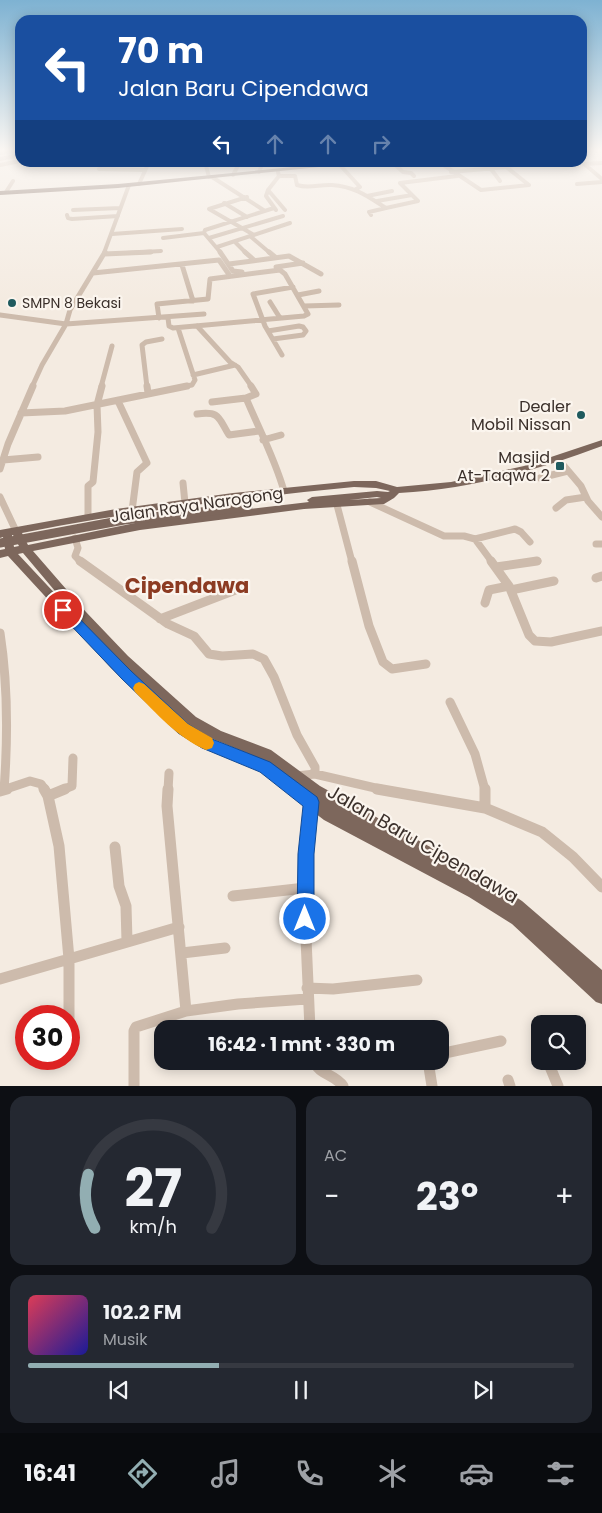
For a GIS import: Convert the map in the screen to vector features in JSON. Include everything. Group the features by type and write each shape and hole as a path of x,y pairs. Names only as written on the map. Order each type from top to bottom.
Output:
{"main road":[{"name":"Jalan Raya Narogong","path":"8,541 88,516 185,503 366,483 392,491 476,482 559,460 602,443"},
{"name":"Jalan Raya Narogong","path":"8,541 75,538 150,525 304,506 384,501 392,491"},
{"path":"8,541 124,520 247,504 377,494 392,491"},
{"path":"8,541 75,529 94,534"},
{"name":"Jalan Baru Cipendawa","path":"8,541 140,689 183,728 207,743 265,767 315,791 485,885 517,906 602,996"},
{"name":"Jalan Baru Cipendawa","path":"293,780 311,802 329,815 474,892 517,919 602,981"}],"street":[{"path":"0,469 8,444 48,351 66,324 70,310 104,254 123,200"},
{"path":"240,200 209,209 242,228 275,257"},
{"path":"248,200 265,211"},
{"path":"268,200 274,208 296,228"},
{"path":"276,200 285,210"},
{"path":"377,201 385,200"},
{"path":"371,215 369,212 418,201 417,200"},
{"path":"377,201 386,208"},
{"path":"224,204 247,217"},
{"path":"73,210 120,208"},
{"path":"163,238 204,232 206,229 274,208"},
{"path":"214,212 219,225"},
{"path":"67,215 68,218 72,219 118,216"},
{"path":"209,238 283,216"},
{"path":"218,247 290,223"},
{"path":"112,234 182,229"},
{"path":"204,232 218,247 234,272 239,273 303,263"},
{"path":"235,242 254,260"},
{"path":"104,254 162,250"},
{"path":"229,264 288,256 322,274"},
{"path":"93,273 220,261 230,276"},
{"path":"182,265 193,301"},
{"path":"159,318 157,304 209,298 209,280 281,270 308,314 178,328 169,326 168,318"},
{"path":"282,355 268,331 253,294 293,287"},
{"path":"298,295 320,291"},
{"path":"270,302 280,318"},
{"path":"304,306 339,305"},
{"path":"0,315 66,324 204,314"},
{"path":"197,326 235,365 256,393 246,398 212,402"},
{"path":"268,331 300,326 306,332 273,339"},
{"path":"21,413 65,411 190,386 195,381 194,375 186,357 178,328"},
{"path":"148,393 142,345 146,342 162,339"},
{"path":"88,516 88,486 93,482 98,432 97,405 112,346"},
{"path":"194,375 235,365"},
{"path":"246,398 276,466 284,491"},
{"path":"118,401 147,463 137,472 132,511"},
{"path":"197,414 212,412 216,414 229,435 259,431"},
{"path":"263,440 281,435"},
{"path":"0,444 8,444"},
{"path":"3,460 38,457"},
{"path":"559,460 581,486 586,497 602,516"},
{"path":"540,478 568,471"},
{"path":"183,483 185,503"},
{"path":"0,497 8,541"},
{"path":"556,508 560,502 586,497"},
{"path":"370,502 441,535 475,539 515,529 522,532 530,542"},
{"path":"337,505 369,626 383,662 392,669 426,664"},
{"path":"75,538 78,548 75,556 83,564 160,619 194,636 209,654 213,656 256,654 263,658 274,677 294,729 315,768 315,774"},
{"path":"475,539 510,588 529,635 537,642 547,642 602,631"},
{"path":"496,567 538,561"},
{"path":"485,603 489,590 554,581"},
{"path":"160,619 238,589"},
{"path":"0,633 7,732 2,790 30,781 41,784 48,796 61,862 69,959 69,1005"},
{"path":"450,702 485,782 487,794 485,808"},
{"path":"48,796 72,786 73,758"},
{"path":"169,773 167,806 186,1011"},
{"path":"293,780 315,774 361,786 485,808 542,832 573,857 602,887"},
{"path":"309,1020 305,888 311,802"},
{"path":"115,847 119,886 126,906 127,940"},
{"path":"233,896 305,888"},
{"path":"0,979 127,940 179,927"},
{"path":"182,953 225,948"},
{"path":"134,1086 134,1031 136,1027 186,1011 333,989 417,980"},
{"path":"449,1052 501,1041"},
{"path":"318,1070 340,1080 343,1086"},
{"path":"428,1070 432,1086"},
{"path":"551,1070 558,1086"}],"slow traffic":[{"path":"139,688 183,728 206,743"}],"place":[{"name":"SMPN 8 Bekasi","path":"12,303"},
{"name":"Dealer Mobil Nissan","path":"581,415"},
{"name":"Masjid At-Taqwa 2","path":"560,466"}],"district":[{"name":"Cipendawa","path":"187,585"}],"route":[{"path":"63,610 126,675 183,728 207,743 265,767 311,802 306,854 305,919"}]}
